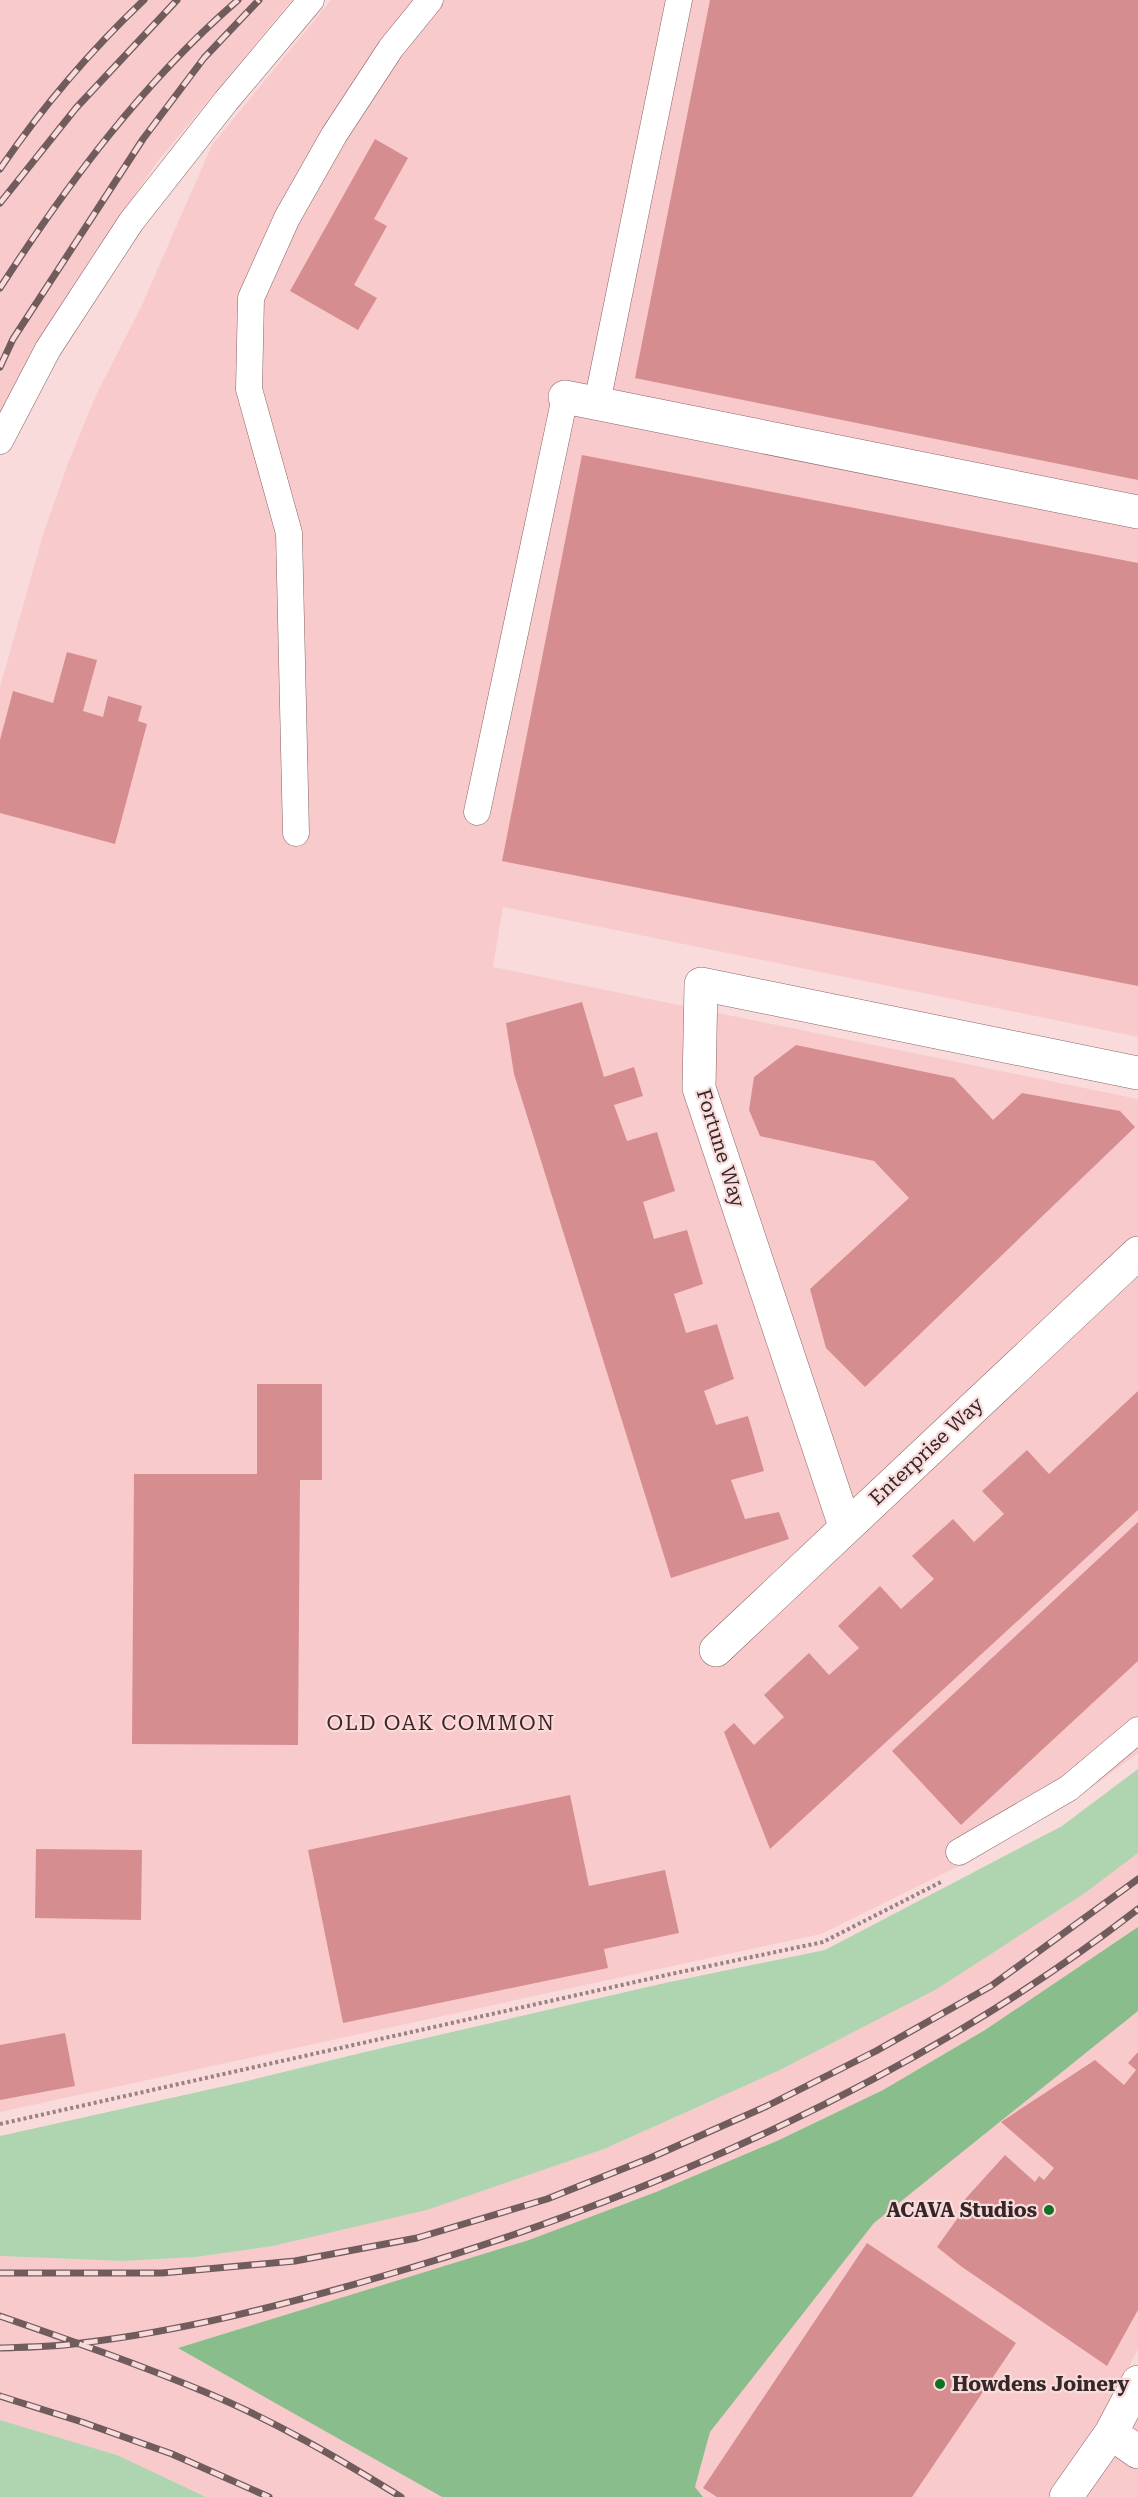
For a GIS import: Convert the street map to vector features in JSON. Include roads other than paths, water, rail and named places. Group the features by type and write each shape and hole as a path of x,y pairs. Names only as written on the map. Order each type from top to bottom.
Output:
{"street":[{"path":"565,396 1138,512"},
{"name":"Fortune Way","path":"845,1526 699,1088 701,984 1138,1073"},
{"name":"Enterprise Way","path":"716,1650 845,1526 1138,1253"},
{"path":"1066,2497 1110,2433 1138,2382"},
{"path":"1110,2433 1138,2452"}],"lane":[{"path":"0,441 48,349 131,222 226,101 311,0"},
{"path":"296,833 289,533 249,389 251,298 287,218 334,135 391,48 430,0"},
{"path":"597,403 679,0"},
{"path":"477,812 565,396"},
{"path":"959,1852 1069,1788 1138,1730"}],"railway":[{"path":"0,169 32,124 68,81 144,0"},
{"path":"0,203 76,108 177,0"},
{"path":"0,288 80,172 109,135 170,65 238,0"},
{"path":"0,367 13,339 143,139 204,58 259,0"},
{"path":"0,2273 162,2273 295,2261 417,2238 547,2199 650,2158 767,2106 876,2051 991,1986 1138,1879"},
{"path":"0,2348 61,2345 119,2338 233,2316 383,2276 482,2245 581,2210 680,2171 777,2127 873,2079 965,2027 1054,1970 1138,1909"},
{"path":"0,2316 129,2362 230,2403 305,2440 401,2497"},
{"path":"0,2396 172,2454 269,2497"}],"place":[{"name":"ACAVA Studios","path":"1049,2210"},
{"name":"Howdens Joinery","path":"940,2384"}],"district":[{"name":"OLD OAK COMMON","path":"441,1723"}]}
